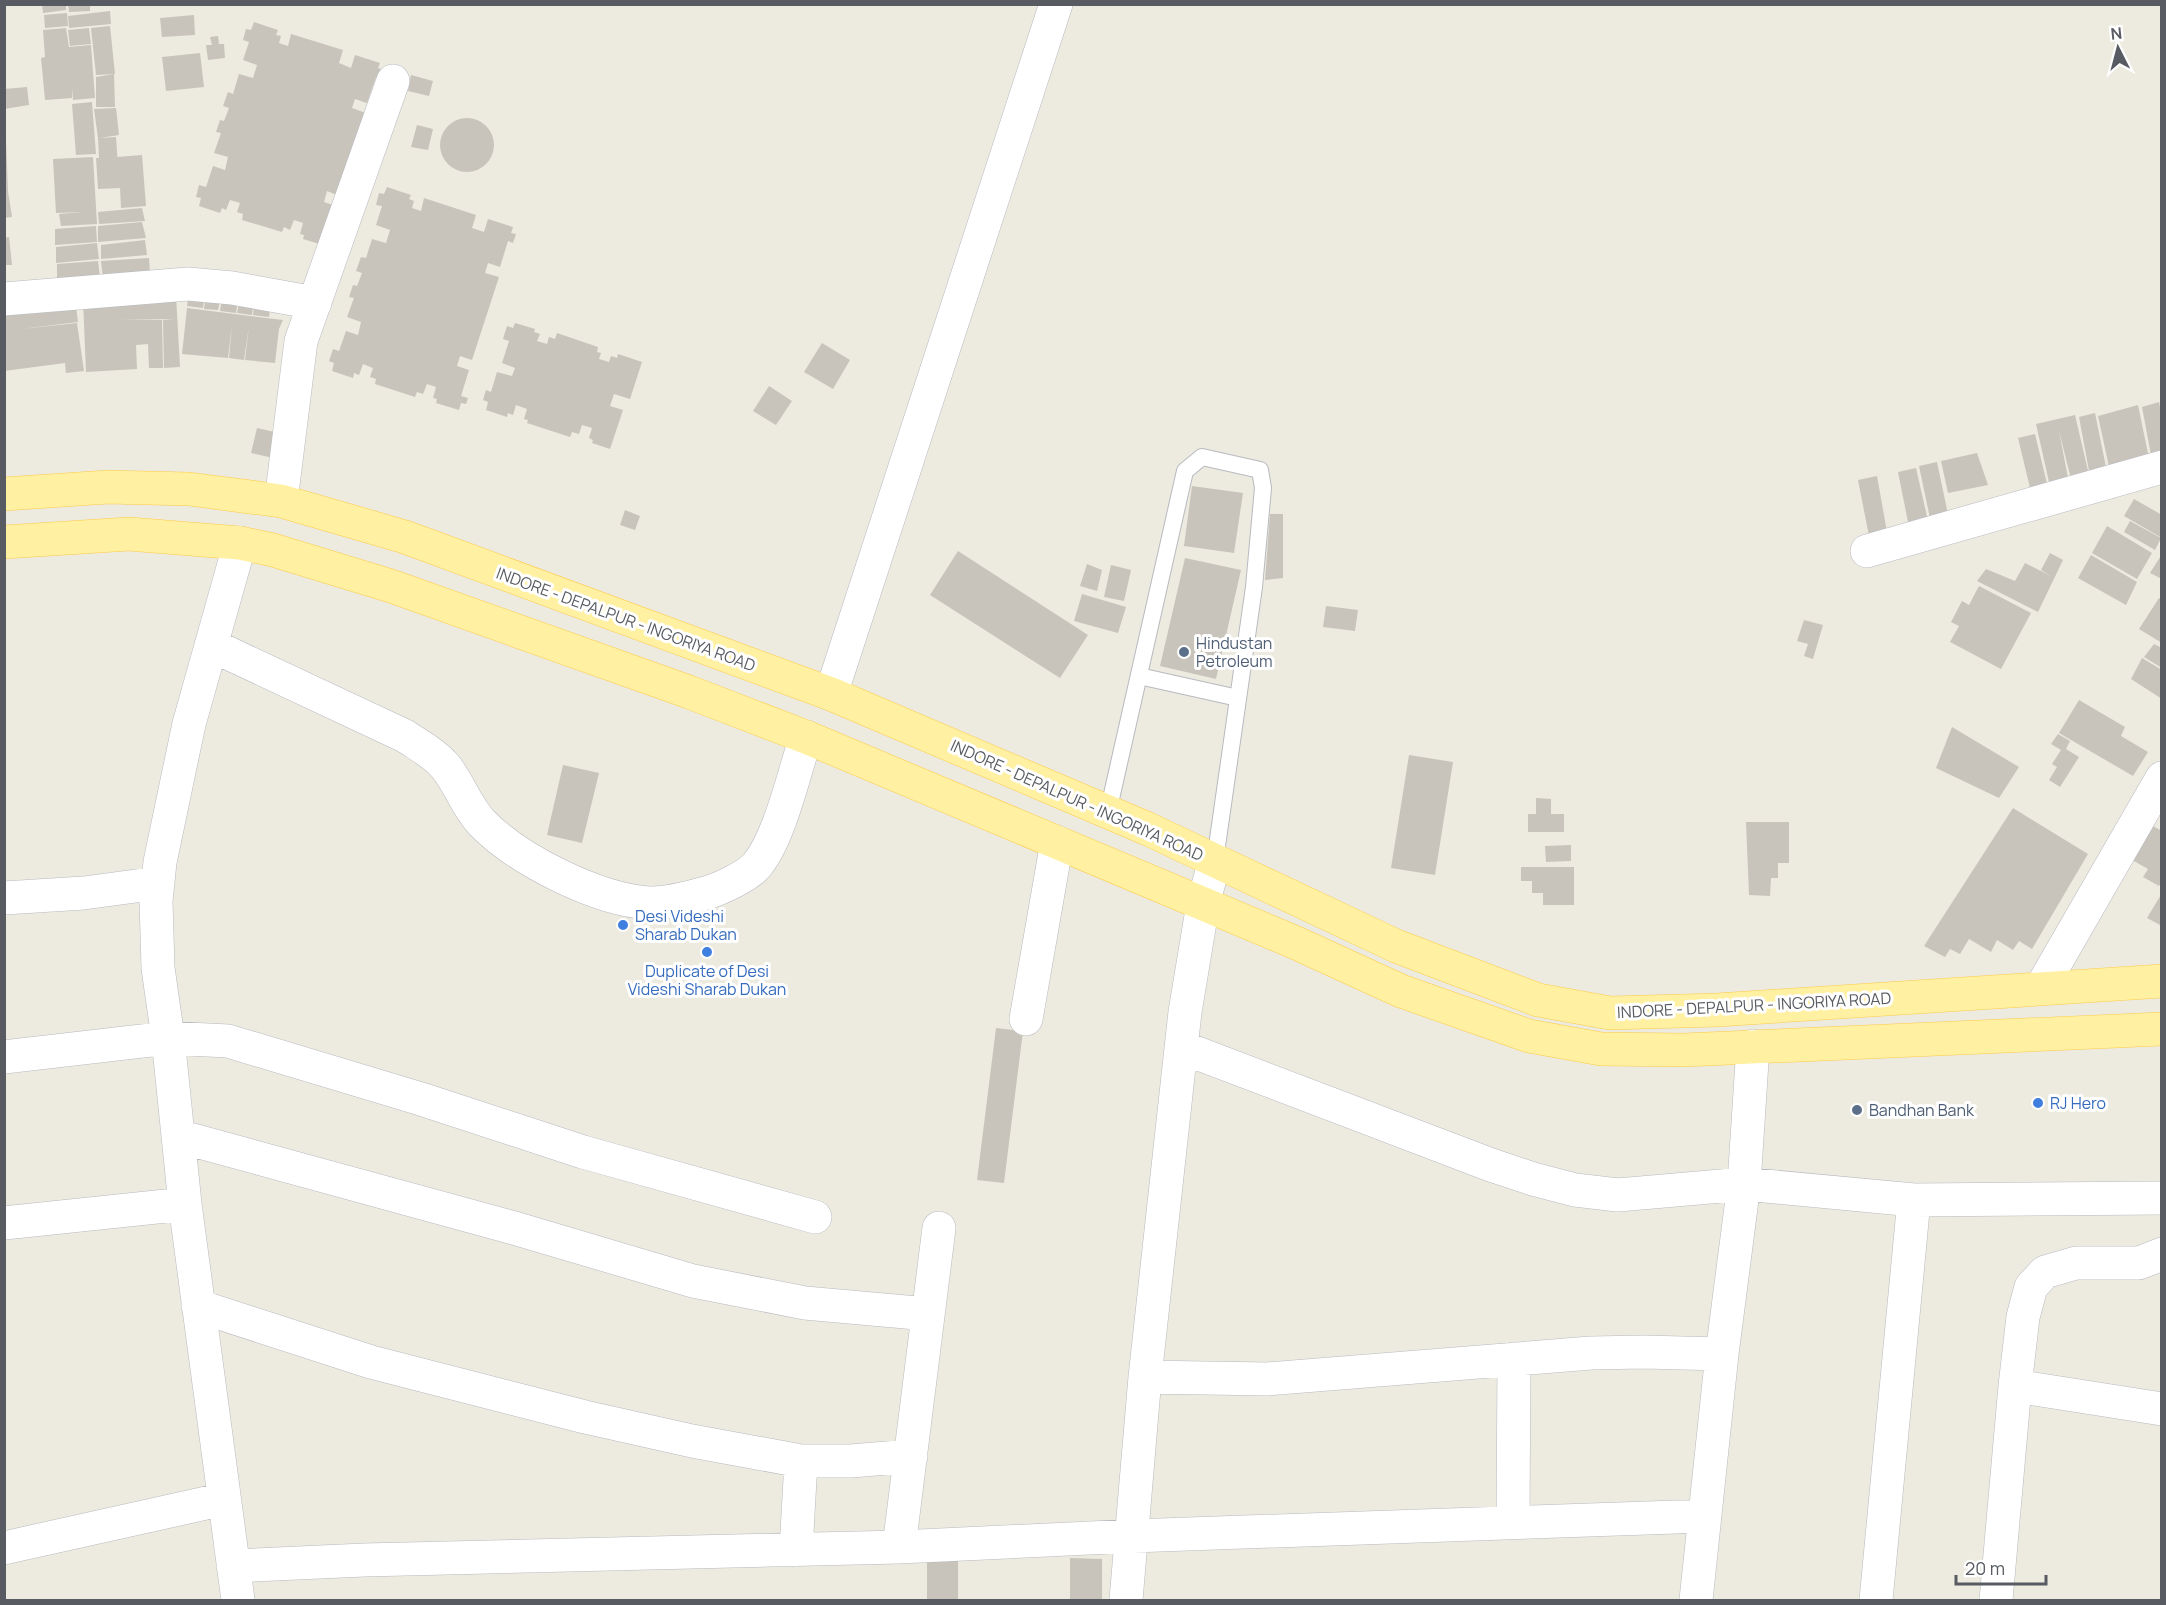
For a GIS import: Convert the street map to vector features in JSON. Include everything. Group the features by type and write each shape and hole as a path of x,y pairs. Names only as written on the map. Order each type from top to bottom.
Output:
{"main road":[{"name":"INDORE - DEPALPUR - INGORIYA ROAD","path":"4,494 108,487 189,489 280,501 405,537 831,694 1108,812 1396,946 1538,1000 1610,1013 1717,1010 2162,981"},
{"path":"4,542 129,534 240,543 273,550 391,586 689,692 806,737 1294,942 1401,992 1529,1036 1601,1049 1684,1050 2162,1029"}],"street":[{"path":"831,694 1056,4"},
{"path":"280,501 301,341 393,81"},
{"path":"4,299 188,284 232,288 315,303"},
{"path":"1867,551 2162,467"},
{"path":"238,1600 185,1204 168,1038 158,968 156,901 160,862 189,724 240,543"},
{"path":"211,645 405,736 445,766 463,798 482,823 508,843 543,867 587,889 617,898 650,903 688,898 720,889 756,866 772,840 806,737"},
{"path":"2041,988 2162,778"},
{"path":"1026,1019 1057,842"},
{"path":"1126,1600 1145,1377 1181,1047 1203,904 1215,860"},
{"path":"4,898 84,893 158,883"},
{"path":"4,1057 168,1038 228,1041 257,1048 583,1152 815,1217"},
{"path":"1696,1600 1722,1354 1744,1184 1753,1046"},
{"path":"1181,1047 1491,1165 1575,1190 1618,1195 1744,1184 1914,1200 2162,1198"},
{"path":"178,1136 514,1228 693,1281 805,1303 928,1314"},
{"path":"1876,1600 1914,1200"},
{"path":"4,1223 185,1204"},
{"path":"899,1547 939,1228"},
{"path":"1996,1600 2015,1386 2023,1317 2031,1287 2045,1272 2076,1263 2139,1263 2162,1254"},
{"path":"198,1306 370,1362 472,1389 692,1441 801,1461 851,1461 911,1456"},
{"path":"1145,1377 1267,1379 1514,1359 1644,1352 1722,1354"},
{"path":"1513,1522 1514,1359"},
{"path":"2015,1386 2162,1409"},
{"path":"796,1550 801,1461"},
{"path":"4,1548 224,1499"},
{"path":"233,1566 364,1560 899,1547 1132,1536 1705,1516"}],"lane":[{"path":"1108,812 1185,471 1202,457 1260,470 1263,488 1254,587 1215,860"},
{"path":"1139,676 1238,698"}],"building":[{"path":"42,4 66,4 66,10 43,13"},
{"path":"68,4 90,4 90,11 69,12"},
{"path":"110,11 111,24 69,28 68,16"},
{"path":"67,13 68,26 45,28 44,15"},
{"path":"194,15 195,35 162,37 160,18"},
{"path":"254,22 278,30 276,35 281,36 279,43 288,46 291,34 343,50 339,63 351,68 355,55 380,63 378,68 383,70 380,79 376,77 367,103 355,99 352,108 366,113 339,196 327,191 324,202 336,206 326,246 303,239 304,235 300,234 303,223 294,220 290,230 284,227 282,232 242,220 243,214 237,212 240,203 230,200 226,210 222,208 220,213 199,206 201,198 196,197 199,185 206,187 213,166 225,170 228,157 214,153 221,133 216,132 220,120 224,121 229,108 223,106 228,92 233,94 239,74 253,78 257,65 243,60 249,42 243,40 246,29 251,30"},
{"path":"110,26 115,74 96,75 91,28"},
{"path":"66,28 69,47 91,45 95,98 73,100 72,88 72,98 45,100 41,58 45,57 43,30"},
{"path":"89,28 91,44 70,46 68,30"},
{"path":"218,36 219,44 224,44 225,58 208,60 206,45 212,45 210,37"},
{"path":"200,53 204,87 166,91 162,57"},
{"path":"114,74 115,107 96,107 96,77"},
{"path":"411,75 433,81 429,96 408,91"},
{"path":"27,87 29,105 4,109 4,89"},
{"path":"92,102 96,154 76,155 72,104"},
{"path":"116,108 119,135 100,138 116,137 117,157 142,155 146,206 121,208 120,188 98,189 96,158 99,158 98,138 94,109"},
{"path":"467,118 477,120 486,126 492,135 494,145 492,155 486,164 477,170 467,172 457,170 448,164 442,155 440,145 442,135 448,126 457,120"},
{"path":"417,125 433,129 428,150 411,147"},
{"path":"4,140 6,140 8,191 12,217 4,218"},
{"path":"93,157 97,224 61,226 59,214 84,212 56,213 53,159"},
{"path":"387,187 411,195 409,199 414,201 412,208 421,211 424,198 476,215 472,228 484,232 488,219 513,227 511,233 516,234 513,243 508,241 500,267 488,263 485,273 499,277 472,360 460,356 457,366 469,370 461,396 468,398 466,404 461,403 459,410 436,403 437,399 433,398 436,387 427,384 423,394 417,392 415,397 375,384 376,379 370,377 373,368 363,364 359,375 354,373 353,378 332,371 334,363 329,361 333,349 339,351 346,331 358,335 361,322 347,317 354,298 349,297 353,285 357,286 362,273 356,271 361,257 366,258 372,239 386,243 390,230 376,225 382,206 376,205 379,193 384,194"},
{"path":"142,208 145,221 99,224 98,212"},
{"path":"142,222 146,238 98,242 98,226"},
{"path":"96,226 97,242 55,245 55,229"},
{"path":"9,237 12,265 4,265 4,238"},
{"path":"145,240 147,255 101,259 101,245"},
{"path":"97,243 99,259 56,263 56,247"},
{"path":"149,258 150,274 103,279 101,261"},
{"path":"98,261 100,277 57,280 57,264"},
{"path":"189,293 205,295 203,308 187,306"},
{"path":"176,295 180,367 164,368 163,320 173,319 121,320 162,320 163,368 149,368 148,344 136,345 137,369 86,372 83,300"},
{"path":"206,295 221,297 218,310 204,309"},
{"path":"222,297 238,300 236,313 220,311"},
{"path":"75,299 78,322 21,329 77,323 84,371 66,373 65,363 4,371 4,307"},
{"path":"240,300 254,302 252,315 237,313"},
{"path":"255,301 271,304 269,317 253,315"},
{"path":"187,308 283,320 279,329 275,363 245,360 249,326 244,360 229,358 232,324 228,358 182,354"},
{"path":"515,323 535,329 534,332 540,334 537,341 547,344 549,337 555,339 557,333 598,347 597,352 601,353 599,359 609,362 611,356 617,358 618,354 642,362 630,399 614,394 610,406 623,410 610,449 592,443 593,440 589,438 592,428 582,425 579,434 572,432 570,437 527,423 528,420 524,419 527,409 516,405 513,415 508,413 507,417 486,410 488,402 483,400 486,390 491,392 497,372 512,376 515,368 502,363 509,341 503,339 507,326 513,328"},
{"path":"822,343 850,360 833,389 804,372"},
{"path":"769,386 792,401 776,425 753,411"},
{"path":"2159,402 2162,416 2162,464 2153,466 2142,407"},
{"path":"2138,405 2150,463 2111,476 2098,416"},
{"path":"2095,413 2107,472 2090,476 2079,417"},
{"path":"2075,415 2089,475 2072,483 2059,431 2068,478 2049,482 2036,424"},
{"path":"257,428 283,434 278,459 251,453"},
{"path":"2035,434 2048,488 2031,492 2018,438"},
{"path":"1977,453 1988,485 1948,493 1941,461"},
{"path":"1937,462 1949,519 1931,523 1919,466"},
{"path":"1916,468 1928,521 1909,527 1898,472"},
{"path":"1877,476 1887,532 1869,536 1858,480"},
{"path":"1192,486 1243,493 1234,553 1184,546"},
{"path":"2134,499 2162,515 2162,538 2124,516"},
{"path":"625,510 640,516 635,530 620,525"},
{"path":"1270,514 1283,514 1283,578 1265,580"},
{"path":"2130,521 2161,538 2155,550 2124,532"},
{"path":"2107,526 2152,553 2137,579 2092,553"},
{"path":"958,551 1088,635 1060,678 930,595"},
{"path":"2050,553 2063,560 2038,612 1977,581 1986,569 2015,581 2025,563 2051,576 2041,570"},
{"path":"2162,554 2162,579 2150,573"},
{"path":"2091,555 2137,582 2126,605 2078,578"},
{"path":"1185,558 1241,570 1216,679 1160,666"},
{"path":"1087,564 1102,570 1097,591 1080,586"},
{"path":"1111,565 1131,570 1124,601 1104,597"},
{"path":"1979,586 2031,613 2001,669 1950,642 1959,626 1951,622 1962,601 1969,605"},
{"path":"1082,594 1126,607 1118,633 1074,621"},
{"path":"2159,598 2162,599 2162,643 2139,629"},
{"path":"1326,606 1358,610 1355,631 1323,627"},
{"path":"1804,620 1823,625 1813,659 1804,656 1808,644 1797,641"},
{"path":"2154,644 2162,648 2162,668 2144,657"},
{"path":"2142,658 2162,670 2162,699 2131,679"},
{"path":"2079,700 2125,727 2121,736 2148,752 2133,776 2059,733"},
{"path":"1952,727 2019,767 1999,798 1936,768"},
{"path":"2058,734 2070,741 2066,749 2079,757 2060,787 2049,780 2057,767 2052,764 2061,750 2051,744"},
{"path":"1409,755 1453,762 1435,875 1391,868"},
{"path":"563,765 599,773 582,843 547,835"},
{"path":"1536,798 1551,799 1551,814 1564,814 1564,832 1528,832 1528,814 1536,814"},
{"path":"2013,808 2088,854 2032,949 2019,941 2013,950 1997,940 1991,952 1969,939 1960,954 1950,949 1945,957 1924,946"},
{"path":"2144,821 2162,831 2162,881 2159,886 2143,877 2148,869 2125,856"},
{"path":"1746,822 1789,822 1789,863 1778,863 1778,878 1771,878 1770,896 1749,895"},
{"path":"1571,845 1571,861 1546,862 1545,846"},
{"path":"1521,867 1574,867 1574,905 1543,905 1543,893 1532,893 1532,881 1521,881"},
{"path":"2162,893 2162,926 2147,918"},
{"path":"996,1028 1023,1031 1004,1183 977,1180"},
{"path":"927,1558 958,1559 958,1600 927,1600"},
{"path":"1070,1558 1102,1559 1102,1600 1070,1600"}],"place":[{"name":"Hindustan Petroleum","path":"1184,652"},
{"name":"Desi Videshi Sharab Dukan","path":"623,925"},
{"name":"Duplicate of Desi Videshi Sharab Dukan","path":"707,952"},
{"name":"RJ Hero","path":"2038,1103"},
{"name":"Bandhan Bank","path":"1857,1110"}]}
